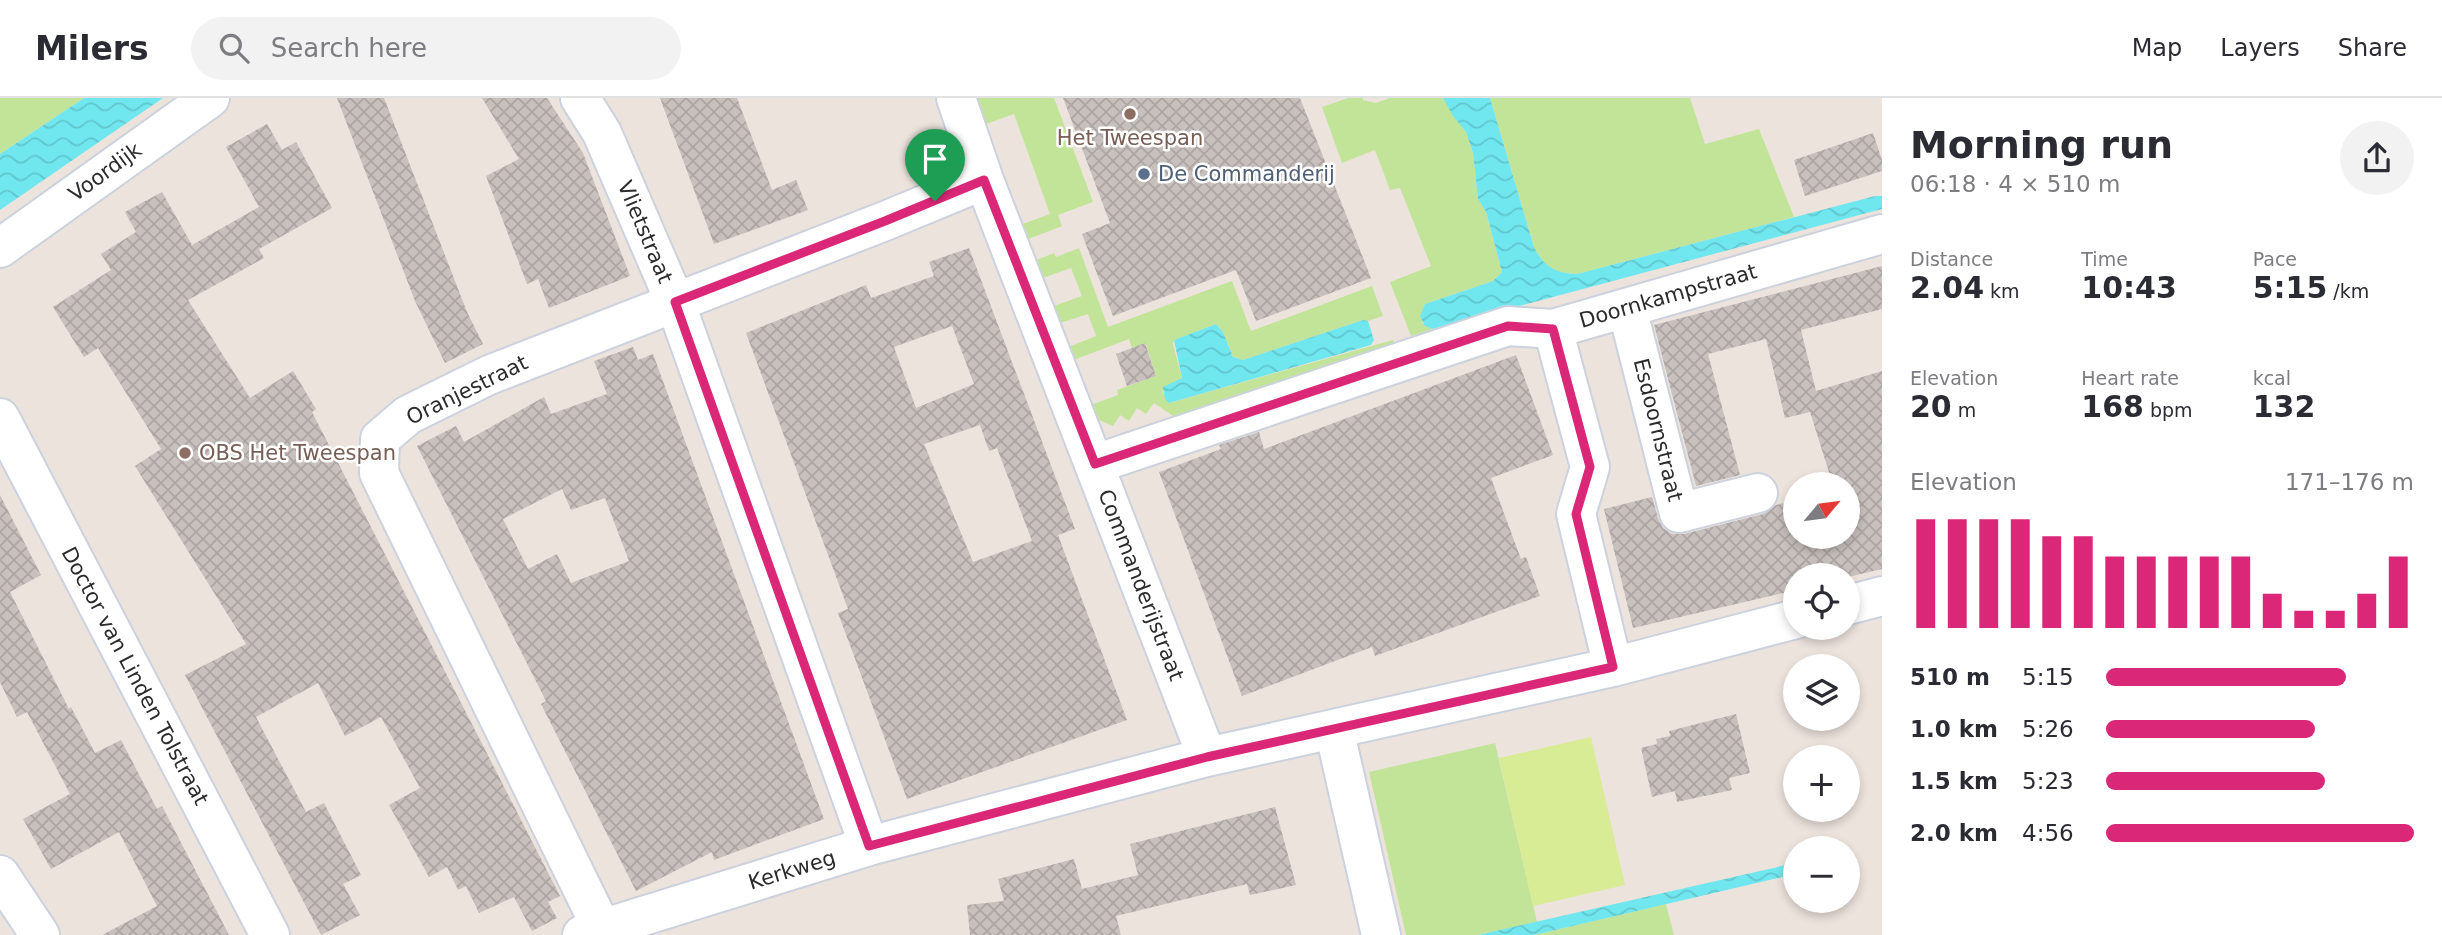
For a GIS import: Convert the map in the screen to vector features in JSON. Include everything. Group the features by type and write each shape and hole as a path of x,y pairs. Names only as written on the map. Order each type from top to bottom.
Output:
{"street":[{"name":"Voordijk","path":"0,248 210,98"},
{"name":"Vlietstraat","path":"580,98 602,133 675,302 869,846"},
{"name":"Commanderijstraat","path":"956,98 984,180 1207,757"},
{"name":"Oranjestraat","path":"592,932 379,473 380,439 408,415 489,375 984,180"},
{"name":"Doornkampstraat","path":"1095,464 1508,326 1553,329 1882,234"},
{"name":"Esdoornstraat","path":"1627,308 1679,513 1758,493"},
{"path":"1553,329 1590,467 1576,514 1613,667"},
{"name":"Doctor van Linden Tolstraat","path":"0,418 270,935"},
{"path":"1860,602 1882,596"},
{"name":"Kerkweg","path":"592,932 869,846 1207,757 1613,667 1783,622"},
{"path":"1334,729 1381,935"},
{"path":"0,875 40,935"}],"green space":[{"path":"0,98 84,98 0,154"},
{"path":"974,98 1054,98 1093,202 1058,215 1062,226 1026,240 1020,225 1050,214 1014,114 983,125"},
{"path":"1348,98 1363,98 1376,103 1390,98 1443,98 1466,132 1473,153 1478,199 1486,212 1502,272 1493,281 1425,304 1422,323 1433,329 1411,336 1390,282 1431,266 1400,188 1390,190 1375,150 1342,163 1322,107"},
{"path":"1490,98 1690,98 1705,144 1759,129 1794,217 1577,274 1556,270 1542,260 1534,247"},
{"path":"1079,248 1108,327 1232,281 1251,331 1372,286 1383,316 1363,320 1243,360 1233,357 1223,332 1216,324 1174,340 1182,378 1162,391 1169,403 1393,340 1397,353 1185,424 1154,403 1146,414 1137,408 1129,421 1120,415 1113,426 1092,417 1088,406 1118,395 1117,390 1156,376 1146,344 1132,348 1129,339 1071,361 1066,348 1096,336 1088,314 1057,324 1051,307 1082,296 1071,268 1040,279 1034,261 1054,253 1056,257"},
{"path":"1591,737 1625,885 1533,906 1499,758"},
{"path":"1495,743 1537,922 1478,935 1406,935 1369,772"},
{"path":"1666,904 1674,935 1534,935"}],"water":[{"path":"84,98 163,98 0,210 0,154"},
{"path":"1443,98 1490,98 1534,247 1546,264 1562,272 1577,274 1875,196 1882,196 1882,209 1433,329 1425,326 1420,316 1425,304 1493,281 1502,272 1486,212 1478,199 1473,153 1466,132"},
{"path":"1363,320 1368,321 1374,340 1371,345 1169,403 1165,399 1163,387 1182,378 1174,340 1216,324 1223,332 1233,357 1243,360"},
{"path":"1783,866 1783,877 1534,935 1478,935"}],"building":[{"path":"337,98 384,98 467,312 483,344 445,363 415,301"},
{"path":"482,98 547,98 583,153 630,276 549,308 538,279 527,284 486,176 519,159"},
{"path":"660,98 737,98 772,190 796,180 808,210 714,244"},
{"path":"1063,98 1300,98 1371,278 1256,321 1236,270 1113,316 1082,234 1110,223"},
{"path":"267,124 282,150 296,142 332,208 259,249 264,258 188,300 250,398 293,371 316,409 312,412 560,896 548,902 557,918 532,931 514,897 479,913 466,886 458,890 447,867 429,877 389,805 420,788 381,717 345,736 318,683 256,717 306,812 324,803 361,875 343,884 360,915 321,935 185,675 246,644 135,466 161,449 98,348 84,357 53,307 111,270 101,254 136,232 125,212 162,192 192,245 259,207 226,147"},
{"path":"1873,133 1882,160 1882,171 1805,196 1794,160"},
{"path":"969,248 1075,529 1058,535 1127,720 907,799 838,613 848,609 746,333 866,285 871,298 934,276 929,262","holes":["952,326 974,384 916,408 894,347","980,425 989,451 997,448 1032,541 973,562 924,444"]},
{"path":"1882,266 1882,309 1801,330 1816,391 1882,371 1882,569 1860,574 1860,563 1783,563 1783,593 1633,628 1604,509 1652,497 1663,528 1672,534 1684,534 1763,514 1783,503 1783,550 1860,550 1860,472 1829,472 1810,412 1785,418 1766,339 1708,354 1740,475 1696,486 1654,325"},
{"path":"1145,343 1156,376 1127,386 1116,354"},
{"path":"633,347 638,360 653,354 824,819 714,860 712,852 636,891 541,704 546,701 417,446 456,426 464,442 544,397 551,414 607,394 594,361","holes":["562,489 571,510 605,498 629,561 571,583 557,554 528,569 503,519"]},
{"path":"1516,355 1553,455 1491,478 1521,559 1526,557 1540,596 1375,656 1372,647 1242,696 1159,472 1221,449 1219,445 1259,432 1264,449"},
{"path":"0,495 41,575 10,592 69,709 71,707 95,753 121,740 157,809 162,806 229,935 102,935 157,906 119,832 51,869 23,819 70,794 27,712 17,717 0,682"},
{"path":"1736,714 1750,773 1729,778 1732,790 1677,802 1675,791 1652,797 1641,748 1657,744 1656,739 1670,736 1669,731"},
{"path":"1275,807 1296,885 1250,895 1247,884 1116,916 1121,935 970,935 967,905 1004,901 998,879 1074,859 1082,889 1138,875 1130,844"}],"place":[{"name":"Het Tweespan","path":"1130,114"},
{"name":"De Commanderij","path":"1144,174"},
{"name":"OBS Het Tweespan","path":"185,453"}],"route":[{"path":"984,180 1095,464 1508,326 1553,329 1590,467 1576,514 1613,667 1207,757 869,846 675,302 935,201 984,180"}]}
